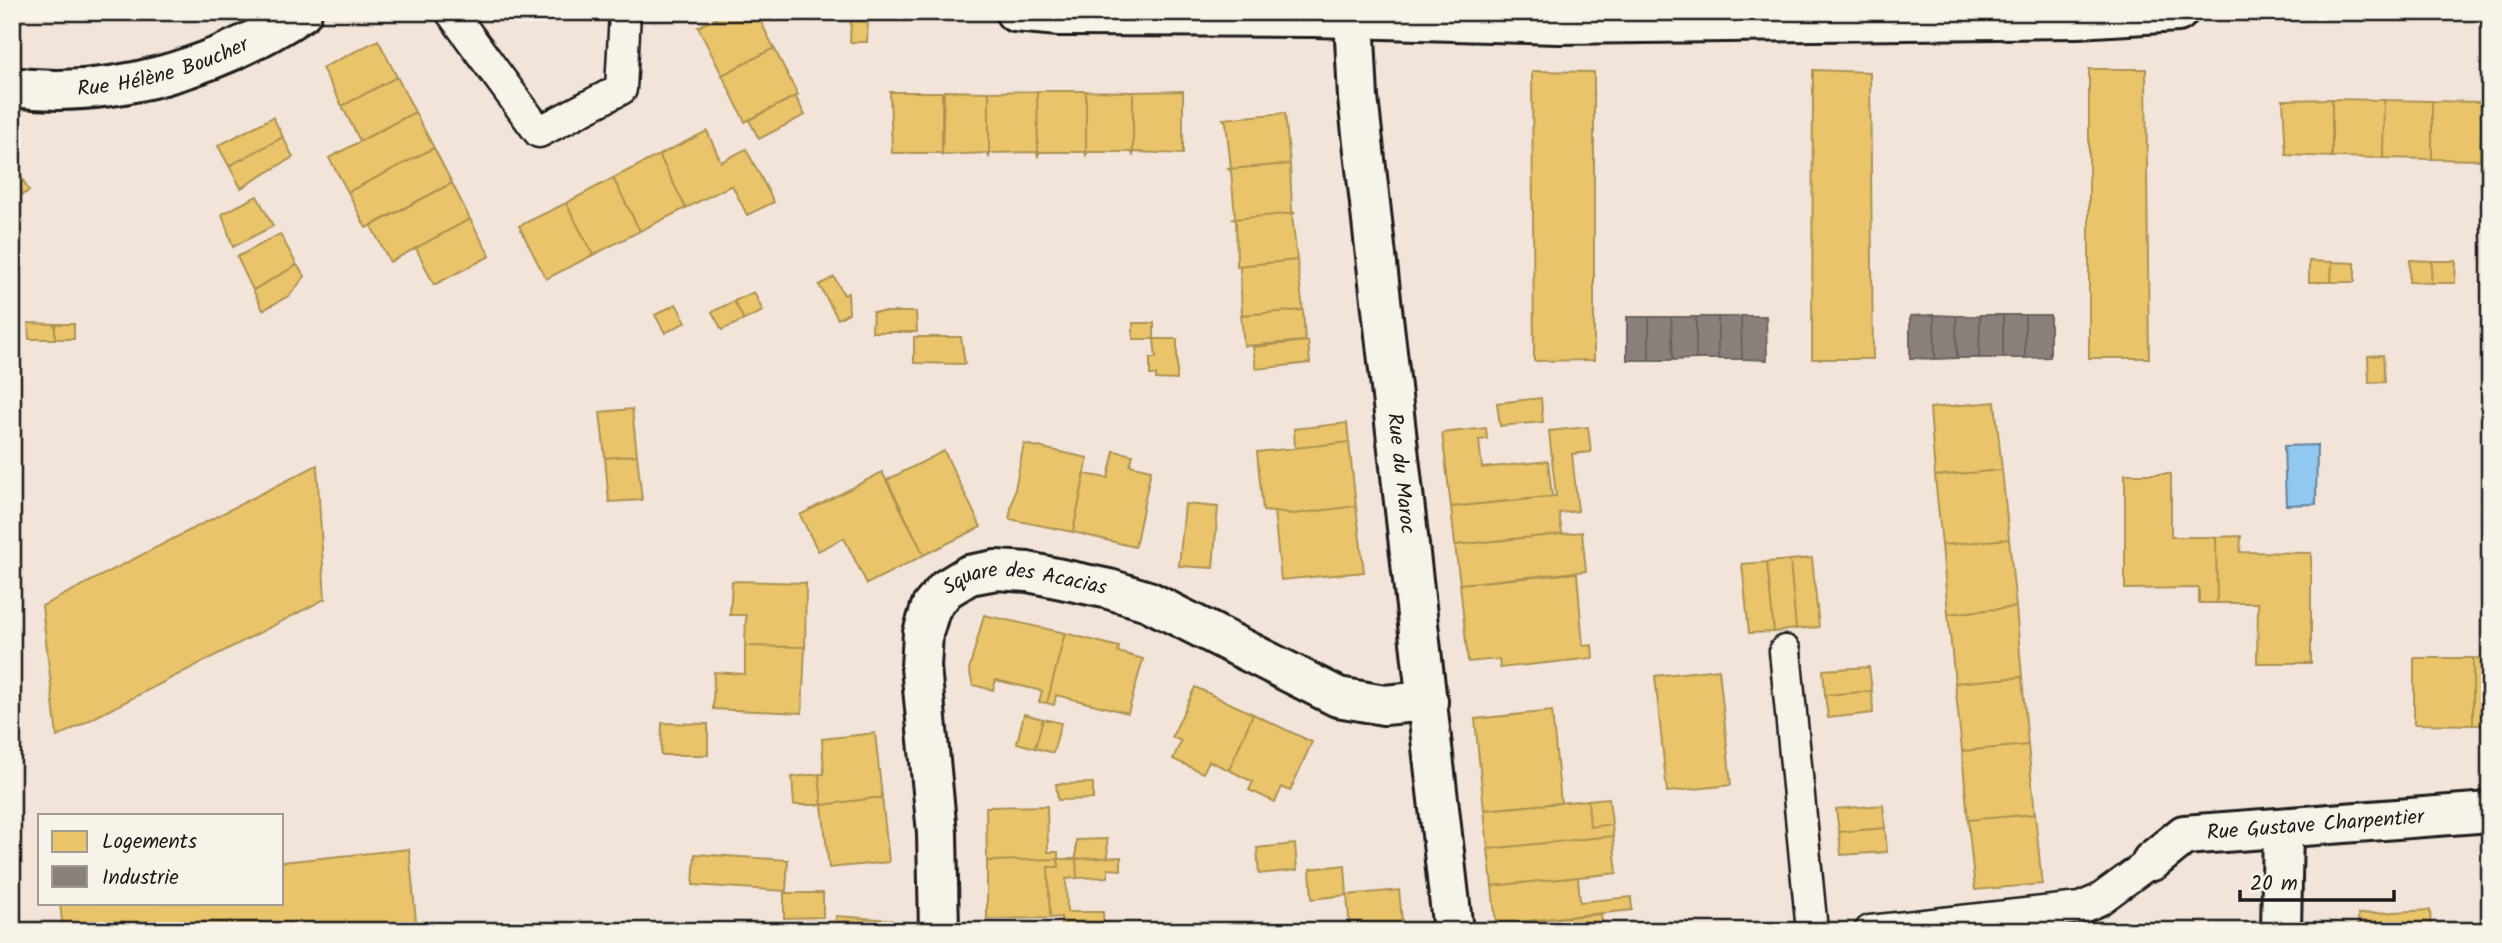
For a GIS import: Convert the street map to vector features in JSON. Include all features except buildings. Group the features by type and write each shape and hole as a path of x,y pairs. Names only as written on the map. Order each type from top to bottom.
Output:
{"street":[{"name":"Rue Hélène Boucher","path":"12,87 92,87 181,71 245,45 302,12"},
{"path":"1015,12 1059,16 1479,18 1559,24 2178,12"},
{"name":"Rue du Maroc","path":"1354,18 1358,98 1453,931"},
{"name":"Square des Acacias","path":"939,931 937,833 921,667 923,632 932,607 946,589 969,575 996,570 1028,572 1109,589 1148,601 1338,697 1384,705 1428,701"},
{"name":"Rue Gustave Charpentier","path":"2152,861 2184,835 2366,819 2490,812"},
{"path":"2281,931 2283,828"}],"lane":[{"path":"451,12 539,132 621,89 625,12"},
{"path":"1785,651 1812,931"},
{"path":"1870,931 2080,908 2099,900 2152,861"}],"water":[{"path":"2317,445 2316,504 2286,505 2284,446"}]}
